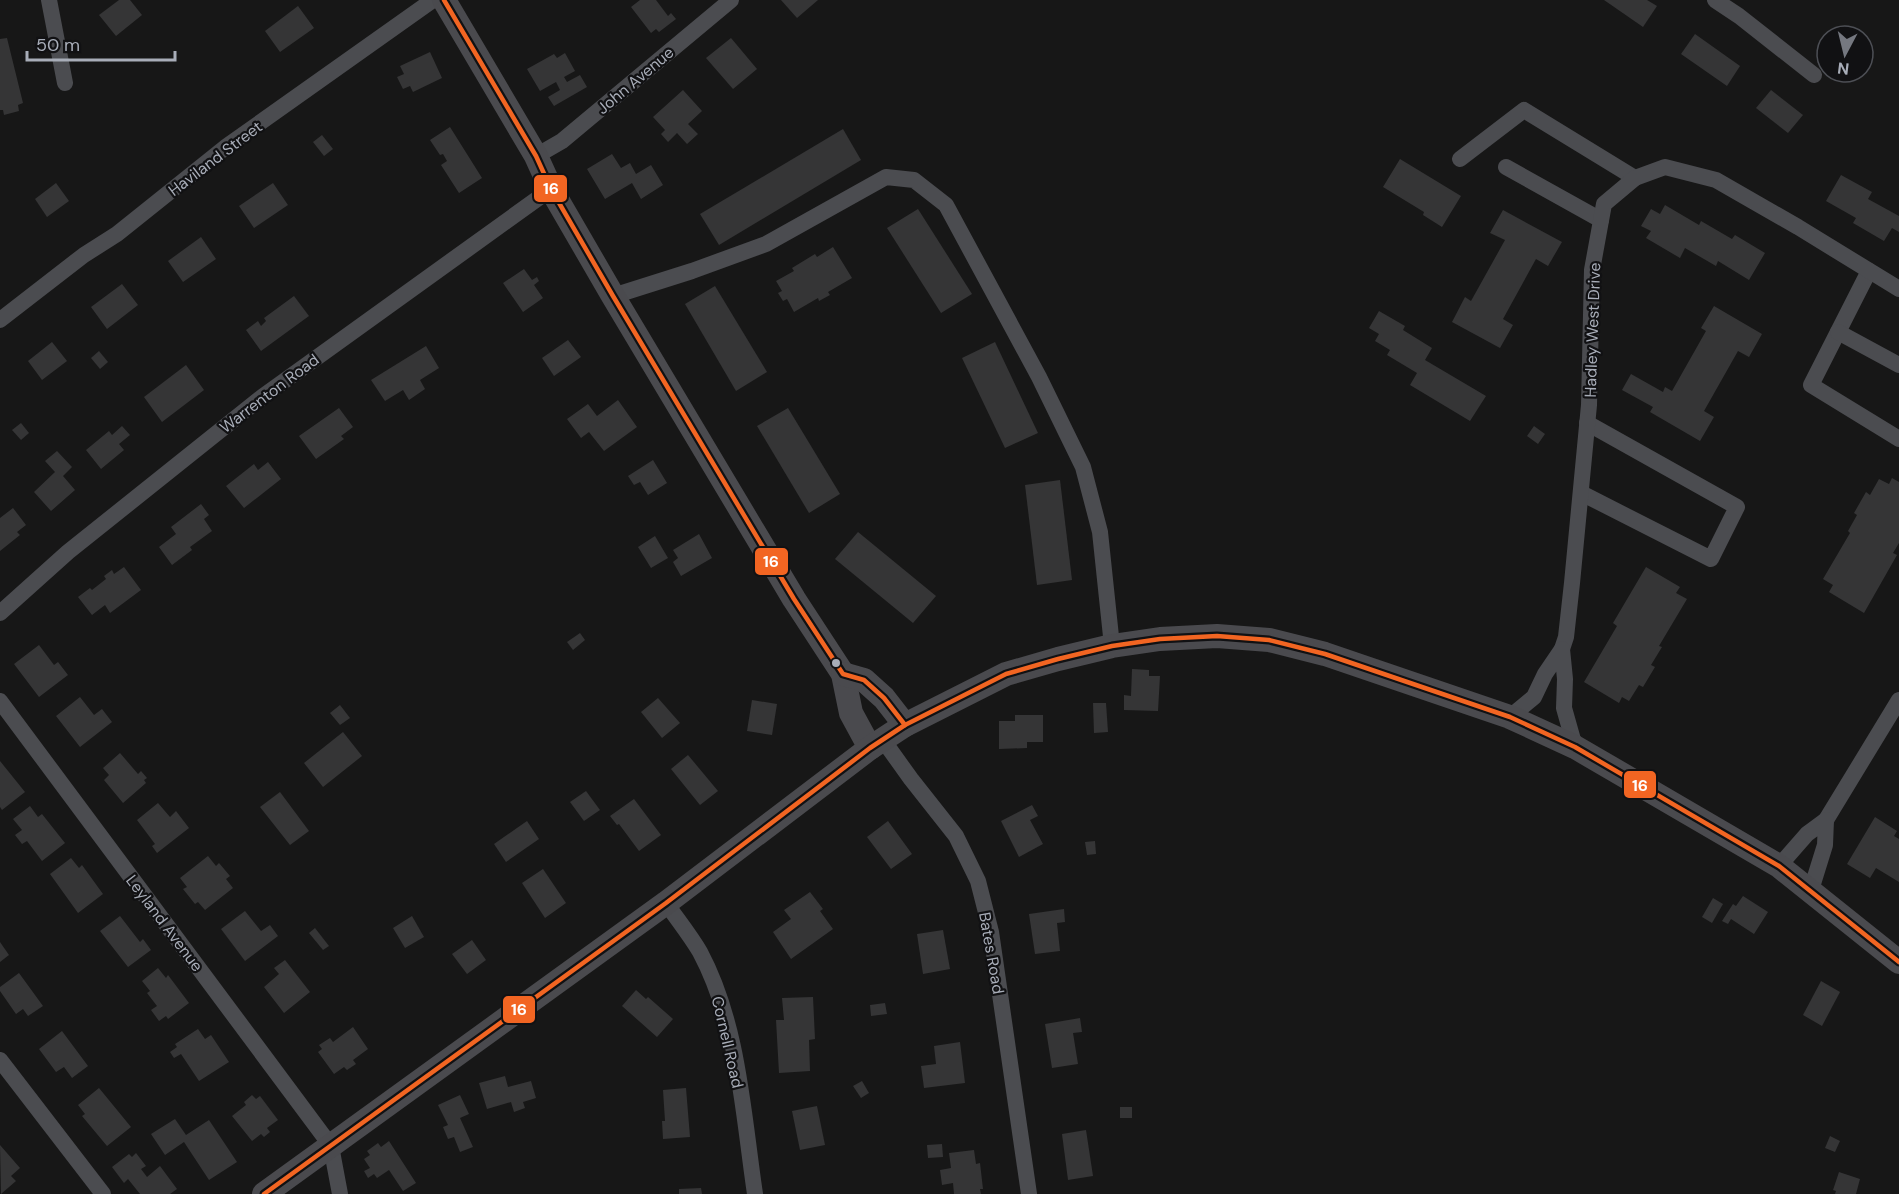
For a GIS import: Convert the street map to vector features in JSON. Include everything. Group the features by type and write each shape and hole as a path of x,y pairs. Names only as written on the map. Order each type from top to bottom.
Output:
{"main road":[{"path":"444,0 536,156 551,189 613,296 794,599 843,674 851,713 877,744"},
{"path":"264,1194 666,903 904,725 1006,674 1112,646 1160,639 1216,636 1269,640 1335,658 1510,717 1575,747 1779,866 1899,962"},
{"path":"843,674 864,680 884,698 904,725"}],"street":[{"path":"49,0 65,83"},
{"name":"Haviland Street","path":"0,320 84,255 117,234 227,146 433,0"},
{"name":"John Avenue","path":"536,156 562,141 731,0"},
{"path":"1715,0 1814,75"},
{"path":"1460,159 1524,110 1635,178"},
{"name":"Hadley West Drive","path":"1510,717 1534,697 1545,674 1562,649 1566,637 1587,423 1592,270 1604,204 1635,178 1665,166 1716,180 1899,289"},
{"path":"1506,167 1601,220"},
{"path":"613,296 692,271 766,243 886,177 914,180 946,205 1039,377 1083,467 1100,532 1112,646"},
{"name":"Warrenton Road","path":"0,613 68,552 262,397 551,189"},
{"path":"1869,270 1811,385 1899,439"},
{"path":"1838,332 1899,365"},
{"path":"1581,493 1711,559 1737,507 1587,423"},
{"name":"Hadley West Drive","path":"1562,649 1565,679 1564,708 1575,747"},
{"path":"1779,866 1807,834 1826,820 1899,700"},
{"name":"Leyland Avenue","path":"0,701 331,1146"},
{"name":"Bates Road","path":"877,744 911,779 956,836 978,881 991,932 1029,1194"},
{"path":"1811,890 1825,845 1826,820"},
{"name":"Cornell Road","path":"666,903 699,951 721,1006 735,1060 755,1194"},
{"path":"0,1060 103,1194"},
{"path":"331,1146 340,1194"}],"building":[{"path":"119,0 130,0 142,15 116,36 99,15"},
{"path":"640,0 656,0 668,16 671,13 676,19 659,32 656,29 651,33 631,7"},
{"path":"781,0 818,0 797,18"},
{"path":"1604,0 1647,0 1657,6 1643,27"},
{"path":"298,6 314,28 280,52 265,31"},
{"path":"1695,34 1740,66 1727,86 1681,54"},
{"path":"7,38 23,103 18,105 19,111 4,115 3,110 0,110 0,39"},
{"path":"731,38 757,69 733,89 706,58"},
{"path":"430,52 442,78 413,92 410,86 403,89 397,77 404,74 400,66"},
{"path":"565,53 575,71 564,77 567,82 580,75 587,87 554,106 548,97 560,90 556,82 540,91 527,69 554,54 557,58"},
{"path":"683,90 702,111 688,124 698,134 687,144 677,133 668,142 661,134 665,130 653,117"},
{"path":"1771,90 1803,115 1788,133 1756,108"},
{"path":"450,127 482,178 459,193 441,165 447,161 430,140"},
{"path":"843,129 861,160 719,245 700,214"},
{"path":"322,135 333,149 324,156 313,142"},
{"path":"612,154 621,168 630,163 636,174 651,165 663,185 641,199 632,183 605,199 587,169"},
{"path":"1400,159 1461,196 1442,227 1423,215 1424,212 1383,187"},
{"path":"1841,175 1872,192 1868,199 1899,216 1899,232 1892,228 1884,241 1853,223 1856,218 1826,201"},
{"path":"56,183 69,201 47,217 35,199"},
{"path":"273,183 288,205 254,228 239,206"},
{"path":"1665,205 1699,225 1701,221 1732,239 1735,235 1765,253 1749,280 1718,261 1716,266 1685,248 1680,258 1646,238 1651,231 1641,226 1651,209 1660,214"},
{"path":"918,209 972,294 941,313 887,228"},
{"path":"1503,210 1562,242 1548,266 1536,259 1503,319 1513,325 1500,348 1452,322 1465,297 1471,301 1505,240 1490,233"},
{"path":"201,237 216,259 183,282 168,261"},
{"path":"833,247 852,278 828,292 830,295 819,301 818,298 794,312 787,299 783,301 778,293 782,291 776,281 794,271 792,268 815,254 817,257"},
{"path":"524,269 532,280 537,277 539,281 534,285 543,298 523,312 503,283"},
{"path":"122,284 138,305 107,329 91,307"},
{"path":"715,286 767,372 736,391 685,304"},
{"path":"294,296 309,316 261,351 246,330 258,321 261,326 266,321 264,318"},
{"path":"1714,306 1762,334 1749,357 1738,351 1704,411 1714,417 1700,441 1650,412 1653,407 1622,390 1631,374 1663,392 1665,387 1672,391 1706,331 1701,328"},
{"path":"1379,311 1405,326 1403,330 1432,348 1425,360 1486,396 1470,421 1410,385 1417,373 1387,355 1390,350 1375,341 1379,334 1369,328"},
{"path":"568,340 581,357 554,376 542,358"},
{"path":"52,342 67,361 42,380 28,361"},
{"path":"995,342 1038,433 1005,448 962,358"},
{"path":"426,346 439,368 420,380 425,389 409,400 403,390 385,401 371,380"},
{"path":"99,351 108,362 100,369 91,358"},
{"path":"186,365 204,390 162,422 144,397"},
{"path":"618,400 637,427 604,451 589,432 581,438 567,419 588,404 597,416"},
{"path":"339,408 353,427 341,436 344,439 316,459 299,436"},
{"path":"788,408 840,494 809,513 757,426"},
{"path":"21,423 29,433 21,440 12,430"},
{"path":"122,426 130,435 119,444 124,450 101,469 86,450 109,431 112,435"},
{"path":"1534,426 1545,434 1538,444 1527,436"},
{"path":"57,451 72,467 63,476 75,490 51,511 34,492 55,472 45,461"},
{"path":"653,460 667,483 648,495 640,482 634,485 628,476"},
{"path":"268,462 281,479 244,508 226,486 254,464 258,470"},
{"path":"1892,478 1899,482 1899,543 1893,553 1897,555 1864,613 1829,592 1833,585 1823,579 1850,533 1848,531 1857,515 1854,513 1866,492 1870,495 1879,479 1889,484"},
{"path":"1060,480 1072,580 1037,585 1025,485"},
{"path":"201,504 209,515 204,519 212,531 190,547 192,550 172,565 159,547 176,534 171,527"},
{"path":"13,508 26,525 17,532 20,535 0,551 0,518"},
{"path":"858,532 936,596 913,623 835,559"},
{"path":"699,534 712,558 681,576 673,562 678,558 673,550"},
{"path":"655,536 668,558 651,568 638,547"},
{"path":"124,567 141,590 110,613 105,605 92,615 78,597 106,579 104,576 112,570 114,574"},
{"path":"1646,567 1680,587 1676,593 1687,599 1659,646 1662,647 1651,665 1655,667 1643,687 1639,685 1629,701 1622,697 1619,703 1584,682 1617,626 1613,623"},
{"path":"580,633 585,640 573,650 567,642"},
{"path":"39,645 54,665 58,662 68,675 39,697 14,664"},
{"path":"1132,669 1149,670 1149,676 1160,676 1158,711 1124,710 1124,695 1131,696"},
{"path":"80,697 94,715 102,709 112,722 80,747 56,716"},
{"path":"658,698 680,723 662,738 641,712"},
{"path":"752,700 777,704 772,735 747,731"},
{"path":"1093,703 1106,703 1108,732 1094,733"},
{"path":"340,705 350,718 340,725 330,713"},
{"path":"1015,715 1043,715 1043,742 1027,742 1027,748 999,749 999,721 1015,721"},
{"path":"343,732 362,756 323,787 304,763"},
{"path":"120,753 138,774 141,771 147,778 144,780 146,783 123,803 104,780 109,775 103,768"},
{"path":"688,755 718,791 700,805 671,769"},
{"path":"0,761 25,792 2,810 0,807"},
{"path":"586,791 600,810 584,821 570,802"},
{"path":"280,792 309,831 290,845 260,807"},
{"path":"634,799 661,835 639,851 619,824 617,825 610,816"},
{"path":"158,803 170,817 176,811 189,828 157,853 152,846 155,844 137,820"},
{"path":"1032,805 1038,816 1030,820 1043,844 1019,857 1001,821"},
{"path":"30,806 38,817 42,814 65,843 42,861 27,841 22,844 15,835 22,830 13,819"},
{"path":"1875,817 1897,831 1894,836 1899,839 1899,882 1876,868 1870,878 1847,864"},
{"path":"527,821 539,839 506,862 494,844"},
{"path":"888,821 912,854 891,869 867,837"},
{"path":"1095,841 1096,854 1087,855 1085,842"},
{"path":"208,856 216,866 219,863 230,876 226,879 233,888 205,910 198,902 195,904 183,889 187,887 180,878"},
{"path":"71,858 79,868 82,865 103,894 78,913 50,874"},
{"path":"543,869 566,903 545,918 522,883"},
{"path":"810,892 823,909 820,911 833,929 791,959 773,932 791,919 784,910"},
{"path":"1743,896 1768,912 1754,934 1731,919 1728,924 1722,921 1733,904 1736,906"},
{"path":"1713,898 1723,904 1712,923 1702,917"},
{"path":"1064,909 1065,922 1057,923 1060,951 1035,954 1029,914"},
{"path":"245,911 261,931 270,925 278,936 245,961 221,929"},
{"path":"120,916 140,942 143,939 151,950 128,967 100,931"},
{"path":"412,916 424,937 405,948 393,928"},
{"path":"315,928 329,946 323,950 309,933"},
{"path":"943,930 950,969 923,974 917,934"},
{"path":"472,940 486,960 467,974 452,954"},
{"path":"0,942 9,955 0,962"},
{"path":"285,960 310,992 284,1013 264,987 279,974 274,968"},
{"path":"158,968 166,978 168,975 189,1003 168,1019 166,1016 159,1021 151,1010 157,1006 147,993 150,991 142,981"},
{"path":"19,973 43,1006 28,1016 23,1009 16,1014 0,991 0,987"},
{"path":"1821,981 1840,992 1822,1026 1803,1015"},
{"path":"636,990 646,999 648,997 673,1019 657,1037 622,1006"},
{"path":"813,997 815,1039 809,1040 810,1071 779,1073 776,1020 784,1020 782,998"},
{"path":"885,1003 887,1014 871,1016 870,1005"},
{"path":"1080,1018 1082,1032 1073,1033 1078,1064 1052,1068 1045,1024"},
{"path":"353,1027 368,1049 353,1060 356,1064 347,1070 344,1067 334,1074 318,1052 322,1049 319,1045 330,1038 333,1042"},
{"path":"198,1029 205,1039 211,1035 229,1062 199,1081 181,1054 174,1058 170,1052 177,1047 175,1044"},
{"path":"62,1031 88,1066 72,1078 64,1067 56,1072 39,1049"},
{"path":"960,1042 965,1083 924,1088 921,1066 936,1064 934,1046"},
{"path":"505,1076 508,1087 531,1081 536,1098 523,1102 525,1108 514,1112 511,1102 487,1109 479,1083"},
{"path":"862,1081 869,1093 861,1098 853,1086"},
{"path":"99,1088 131,1127 107,1146 82,1116 85,1114 78,1105"},
{"path":"686,1088 690,1137 663,1139 662,1121 665,1121 663,1090"},
{"path":"252,1095 256,1099 260,1096 278,1120 267,1128 270,1132 264,1137 261,1134 252,1141 232,1116 246,1105 244,1102"},
{"path":"460,1095 469,1114 460,1118 473,1147 460,1152 454,1137 448,1139 443,1127 448,1125 438,1105"},
{"path":"817,1106 825,1145 800,1150 792,1111"},
{"path":"1120,1107 1132,1107 1132,1118 1120,1118"},
{"path":"175,1119 186,1135 209,1120 237,1162 209,1180 184,1142 165,1155 151,1134"},
{"path":"1086,1130 1093,1176 1068,1180 1062,1134"},
{"path":"1830,1136 1840,1141 1835,1152 1825,1148"},
{"path":"389,1141 416,1183 403,1191 389,1170 377,1178 374,1174 368,1178 364,1171 370,1168 364,1159 370,1155 367,1151 378,1143 381,1147"},
{"path":"942,1144 943,1157 928,1158 927,1145"},
{"path":"0,1145 20,1168 11,1176 16,1181 1,1194"},
{"path":"974,1150 976,1164 980,1163 983,1189 980,1189 981,1194 954,1194 953,1183 942,1185 940,1170 951,1168 949,1153"},
{"path":"136,1153 146,1166 141,1169 147,1177 160,1166 177,1189 170,1194 140,1194 128,1179 124,1183 112,1167 129,1154 132,1157"},
{"path":"1839,1172 1860,1179 1856,1194 1835,1194 1836,1191 1833,1190"},
{"path":"701,1188 702,1194 679,1194 679,1189"}],"transit line":[{"name":"16","path":"444,0 536,156 551,189 613,296 794,599 843,674 864,680 884,698 905,725"},
{"name":"16","path":"264,1194 666,903 870,748 905,725 1006,674 1112,646 1160,639 1217,636 1269,640 1325,654 1510,717 1575,747 1779,866 1899,962"}]}
